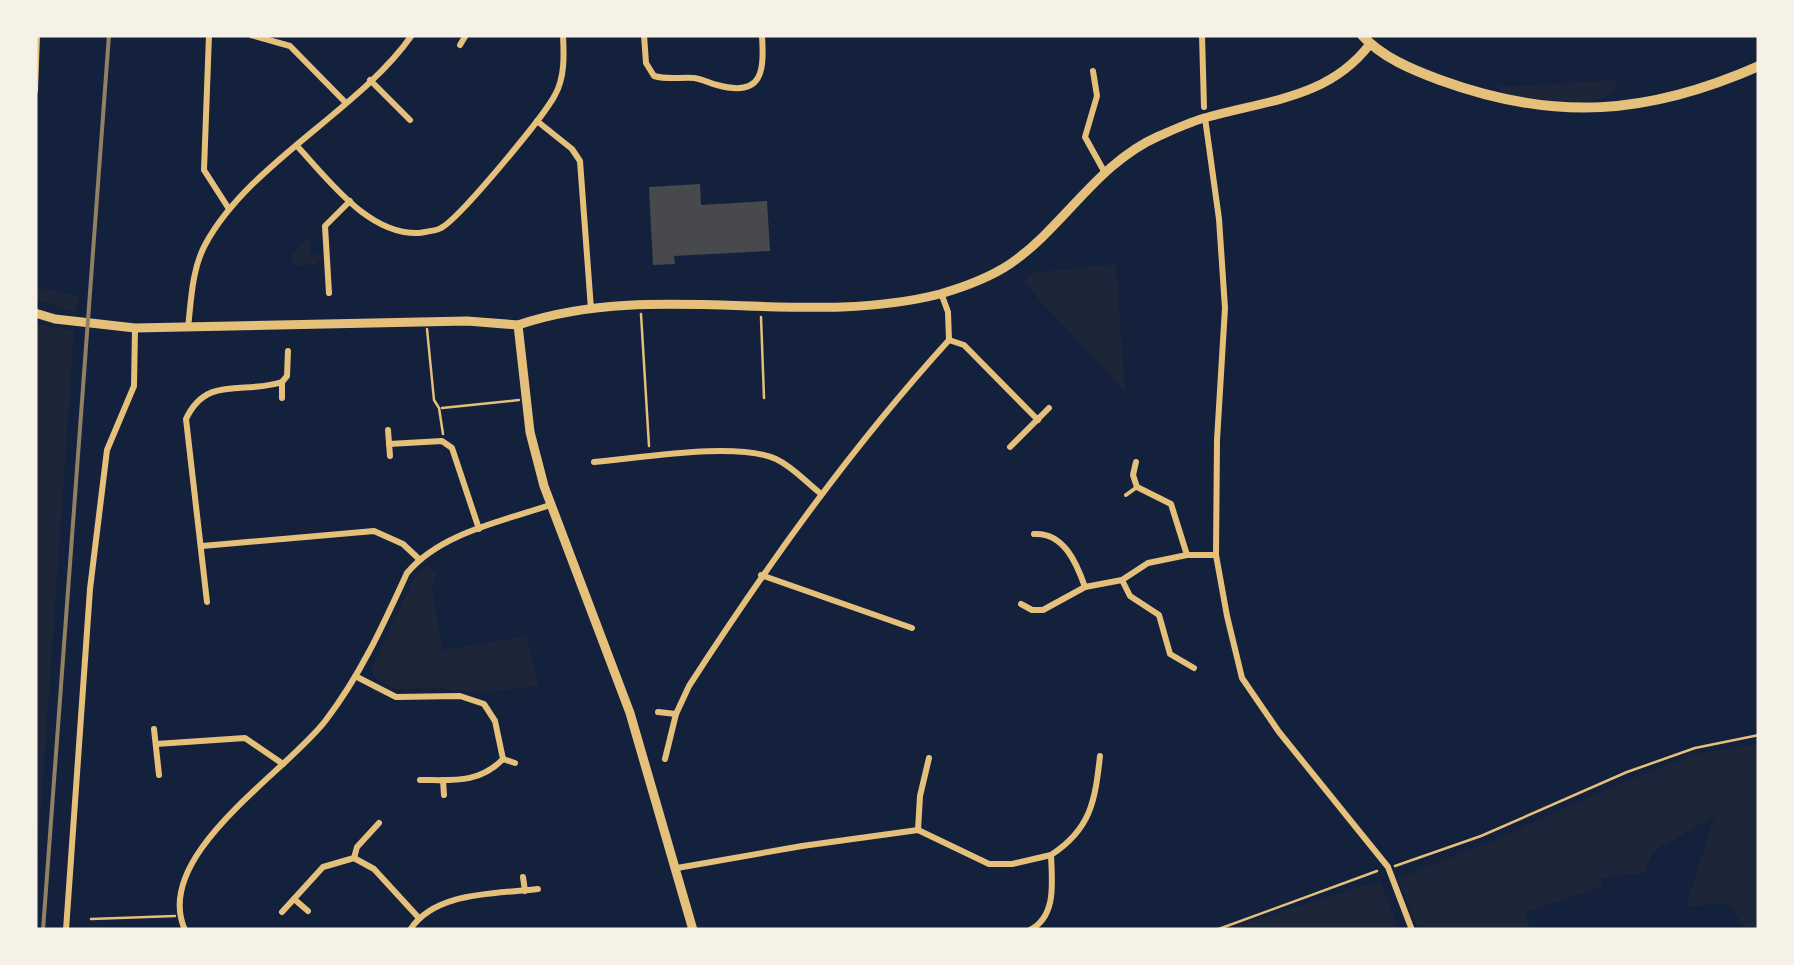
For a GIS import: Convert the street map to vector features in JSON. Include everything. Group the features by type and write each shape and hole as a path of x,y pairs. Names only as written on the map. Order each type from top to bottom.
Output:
{"main road":[{"path":"35,313 88,324 135,328 486,321 518,324 550,314 640,306 901,302 941,293 1010,264 1105,173 1154,138 1205,112 1294,98 1334,79 1358,60 1366,40 1418,72 1465,90 1524,104 1586,110 1663,99 1718,84 1759,66"},
{"path":"518,324 530,432 550,506 630,713 694,930"}],"street":[{"path":"35,91 36,35"},
{"path":"210,35 204,170 229,208"},
{"path":"251,35 290,46 345,102"},
{"path":"188,328 203,247 229,208 370,80 412,35"},
{"path":"460,45 466,35"},
{"path":"298,146 350,201 392,228 416,233 440,229 537,121 557,92 565,62 562,35"},
{"path":"644,35 650,72 660,78 698,78 721,86 750,84 759,78 764,68 762,35"},
{"path":"1202,35 1205,112 1219,219 1225,308 1217,440 1216,555 1242,678 1278,732 1388,867 1412,930"},
{"path":"1092,72 1097,96 1085,137 1105,173"},
{"path":"370,80 410,120"},
{"path":"537,121 572,149 580,161 591,309"},
{"path":"329,292 325,226 350,201"},
{"path":"665,759 676,714 688,686 761,575 892,402 949,340 948,312 941,293"},
{"path":"66,930 75,766 93,569 107,450 134,386 135,328"},
{"path":"949,340 964,345 1038,420"},
{"path":"282,398 288,351"},
{"path":"207,602 186,419 193,403 228,387 282,382"},
{"path":"1010,446 1049,408"},
{"path":"388,430 390,456"},
{"path":"389,444 442,441 452,448 479,529"},
{"path":"594,462 722,452 755,454 775,459 820,494"},
{"path":"1136,462 1133,476 1137,487 1171,504 1187,555"},
{"path":"185,930 179,896 190,867 210,838 312,738 357,676 407,573 419,559 479,529 550,506"},
{"path":"202,546 374,530 403,544 419,559"},
{"path":"1034,534 1054,539 1075,558 1085,588"},
{"path":"1021,604 1043,610 1085,588 1122,580 1148,563 1187,555 1216,555"},
{"path":"761,575 912,628"},
{"path":"1122,580 1130,596 1159,615 1160,630 1170,654 1194,668"},
{"path":"357,676 396,697 460,696 484,704 495,721 503,759"},
{"path":"658,712 676,714"},
{"path":"154,730 159,775"},
{"path":"156,744 245,738 283,764"},
{"path":"677,868 918,830 988,864 1012,864 1050,855 1072,840 1084,823 1094,802 1100,756"},
{"path":"918,830 920,796 929,758"},
{"path":"503,759 515,763"},
{"path":"420,780 489,774 503,759"},
{"path":"443,780 444,794"},
{"path":"354,858 357,846 379,823"},
{"path":"1030,930 1046,920 1050,905 1050,855"},
{"path":"282,912 323,866 354,858 374,869 418,917"},
{"path":"523,877 525,890"},
{"path":"410,930 418,917 460,900 538,889"},
{"path":"294,899 308,911"}],"lane":[{"path":"1126,496 1137,487"}],"path":[{"path":"640,306 650,457"},
{"path":"760,306 764,398"},
{"path":"427,323 432,388 439,408 442,441"},
{"path":"439,408 525,399"},
{"path":"1216,930 1388,867 1406,865 1627,772 1695,748 1759,735"},
{"path":"91,919 181,916"}],"shaded area":[{"path":"1614,80 1618,85 1612,93 1585,101 1504,94 1498,86 1498,84 1507,87"},
{"path":"310,236 311,255 322,255 317,264 294,266 291,256"},
{"path":"1116,264 1125,391 1023,282 1033,273"},
{"path":"35,287 78,296 76,313 35,299"},
{"path":"35,324 74,331 35,894"},
{"path":"425,567 436,574 432,590 442,650 527,636 539,686 476,693 441,688 395,689 374,677 372,668 414,579"},
{"path":"1759,744 1759,930 1745,930 1729,903 1686,907 1714,817 1655,850 1643,873 1600,878 1602,887 1526,912 1529,930 1419,930 1398,879 1693,754"},
{"path":"1380,881 1399,930 1222,930"}],"building":[{"path":"700,184 701,205 767,201 770,251 674,256 675,264 653,265 649,187"}],"railway":[{"path":"43,930 109,35"}]}
